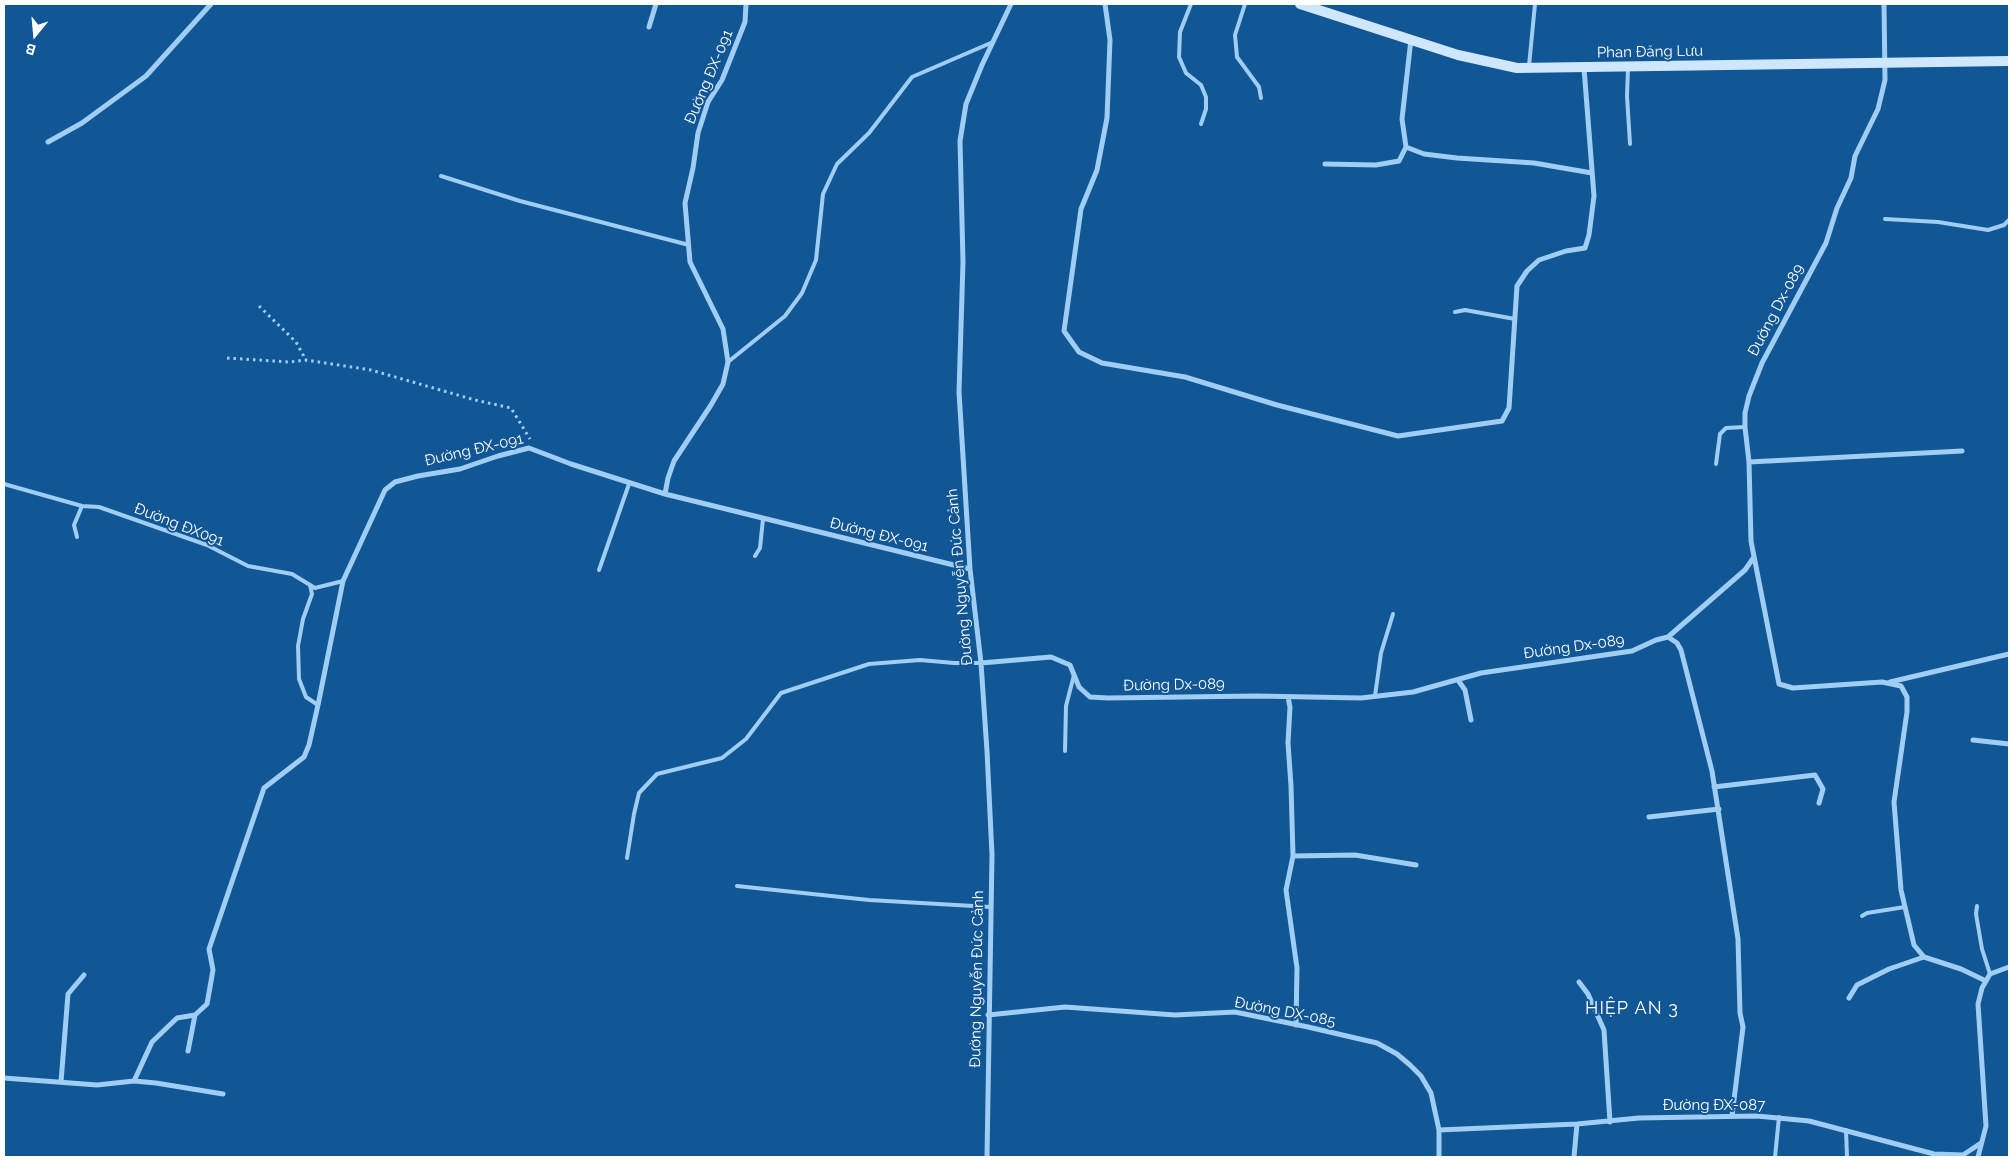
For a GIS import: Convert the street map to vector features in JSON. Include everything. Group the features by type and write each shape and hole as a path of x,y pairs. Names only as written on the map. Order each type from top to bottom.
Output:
{"street":[{"path":"48,142 82,122 146,76 211,4"},
{"path":"649,27 656,4"},
{"name":"Đường ĐX-091","path":"665,494 674,461 712,405 723,384 728,362 723,329 690,262 685,203 698,133 708,102 722,80 745,22 746,4"},
{"name":"Đường Nguyễn Đức Cảnh","path":"986,1157 992,855 981,663 970,570 958,392 963,262 960,141 966,104 1011,4"},
{"path":"1105,4 1110,40 1107,118 1097,170 1081,209 1064,331 1079,352 1102,363 1185,377 1277,405 1398,436 1502,421 1508,408 1517,286 1527,271 1539,260 1566,251 1585,248 1589,235 1594,196 1584,68"},
{"name":"Phan Đăng Lưu","path":"1300,4 1458,55 1517,68 2009,61"},
{"name":"Đường Dx-089","path":"981,663 1051,657 1070,665 1079,687 1090,697 1361,698 1413,692 1481,673 1632,651 1656,640 1668,637 1745,570 1754,557 1751,541 1745,427 1749,396 1762,363 1826,243 1837,208 1851,178 1855,156 1878,109 1885,80 1884,4"},
{"path":"1325,164 1376,165 1399,162 1406,147 1402,119 1411,40"},
{"path":"1406,147 1424,154 1534,163 1592,173"},
{"name":"Đường ĐX-091","path":"195,1015 206,1004 213,970 209,948 264,788 304,757 309,745 344,581 384,490 395,482 460,469 529,448 629,484 665,494 970,570"},
{"path":"1748,462 1962,451"},
{"path":"1754,557 1779,684 1793,688 1888,683 2009,654"},
{"path":"1668,637 1677,643 1681,650 1712,771 1738,939 1740,1013 1743,1027 1732,1116"},
{"path":"1458,680 1464,690 1471,720"},
{"path":"1888,683 1901,686 1907,697 1907,712 1894,802 1901,890 1914,945 1924,957 1961,969 1986,980"},
{"path":"1288,697 1290,707 1288,743 1292,786 1293,856 1286,890 1297,968 1296,1024"},
{"path":"1973,740 2009,744"},
{"path":"1714,787 1815,775 1823,789 1819,803"},
{"path":"1649,817 1719,809"},
{"path":"1293,856 1355,855 1416,865"},
{"path":"1849,998 1857,985 1889,969 1924,957"},
{"path":"1978,1157 1985,1134 1986,1117 1978,1004 1982,988 1990,974 2009,967"},
{"path":"61,1082 68,994 84,975"},
{"path":"1579,982 1588,994 1604,1030 1610,1122"},
{"name":"Đường DX-085","path":"988,1015 1065,1007 1175,1015 1235,1012 1377,1043 1397,1054 1421,1076 1431,1093 1439,1130 1439,1157"},
{"path":"134,1081 152,1042 177,1018 195,1015 188,1051"},
{"path":"4,1078 97,1085 134,1081 223,1094"},
{"name":"Đường ĐX-087","path":"1439,1130 1577,1124 1663,1117 1779,1117 1809,1121 1934,1154 1963,1155 1981,1144"},
{"path":"1574,1157 1577,1124"}],"lane":[{"path":"1190,4 1180,32 1179,57 1186,73 1201,85 1206,97 1206,109 1201,124"},
{"path":"1245,4 1235,35 1237,57 1259,87 1261,98"},
{"path":"1529,68 1535,4"},
{"path":"728,362 785,316 802,293 816,260 823,194 837,164 869,133 912,77 993,42"},
{"path":"1628,67 1627,96 1630,144"},
{"path":"441,176 520,201 689,246"},
{"path":"1885,218 1938,222 1988,230 2004,225 2009,220"},
{"path":"1455,312 1464,310 1515,319"},
{"path":"1716,464 1720,434 1726,428 1745,427"},
{"name":"Đường ĐX091","path":"4,484 82,506 99,507 207,545 248,566 292,574 310,585"},
{"path":"599,570 629,484"},
{"path":"77,537 74,525 82,506"},
{"path":"755,556 760,548 763,519"},
{"path":"310,585 315,588 344,581"},
{"path":"310,585 312,594 303,619 298,646 299,679 306,697 318,705"},
{"path":"1375,696 1380,653 1393,614"},
{"path":"627,858 634,814 640,793 657,774 722,758 746,740 781,693 869,664 920,660 981,663"},
{"path":"1065,750 1066,706 1074,675"},
{"path":"737,886 869,900 991,907"},
{"path":"1977,906 1976,914 1990,974"},
{"path":"1862,916 1905,907"},
{"path":"1775,1157 1779,1117"},
{"path":"1846,1130 1848,1157"}],"path":[{"path":"259,306 296,342 306,360"},
{"path":"226,358 289,362 306,360 371,370 475,400 511,408 536,450"}],"district":[{"name":"HIỆP AN 3","path":"1632,1009"}]}
